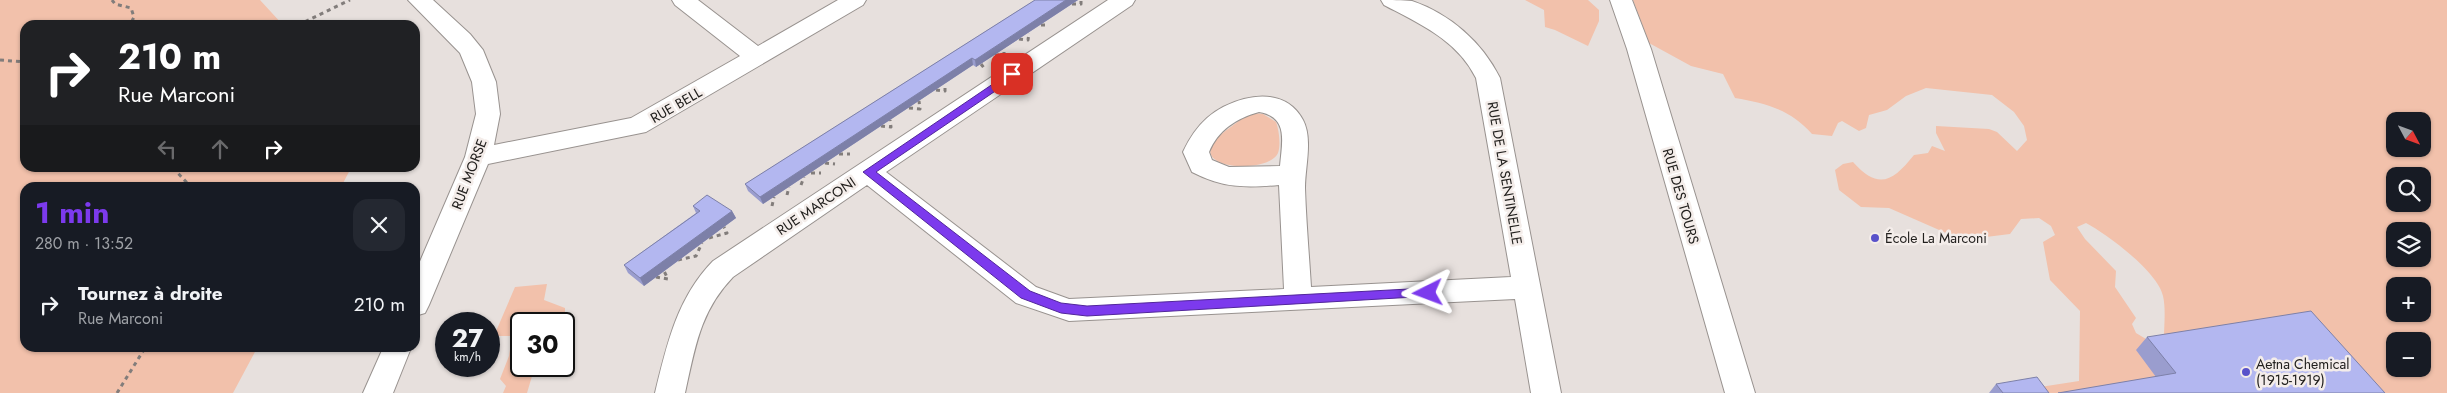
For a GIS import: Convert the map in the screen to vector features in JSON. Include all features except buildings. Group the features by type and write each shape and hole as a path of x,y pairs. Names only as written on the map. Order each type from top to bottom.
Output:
{"street":[{"name":"RUE MORSE","path":"418,0 462,39 471,50 480,67 486,91 488,114 478,157 420,293"},
{"path":"683,0 757,57"},
{"name":"RUE BELL","path":"478,157 637,126 855,0"},
{"name":"RUE MARCONI","path":"670,393 693,308 711,281 731,263 859,163 1124,0"},
{"name":"RUE DE LA SENTINELLE","path":"1392,0 1458,37 1472,51 1486,73 1496,114 1525,287 1546,393"},
{"name":"RUE DES TOURS","path":"1621,0 1639,49 1739,393"},
{"path":"859,163 1026,295 1061,308 1092,311 1525,287"},
{"path":"1292,174 1298,299"},
{"path":"378,393 395,352"}],"path":[{"path":"112,0 115,4 131,8 134,20"},
{"path":"308,20 350,0"},
{"path":"1072,4 1081,4 1081,0"},
{"path":"1041,25 1049,25"},
{"path":"1019,39 1028,40 1029,33"},
{"path":"995,55 1004,55 1004,49"},
{"path":"0,60 20,62"},
{"path":"981,64 984,68"},
{"path":"936,90 946,91 945,84"},
{"path":"909,108 920,109 919,101"},
{"path":"881,126 891,127 890,120"},
{"path":"839,154 859,163"},
{"path":"825,163 835,164"},
{"path":"177,172 186,182"},
{"path":"811,173 821,173"},
{"path":"802,185 804,177"},
{"path":"787,196 789,187"},
{"path":"772,206 774,197"},
{"path":"709,238 727,232 724,227"},
{"path":"678,260 696,256 702,243"},
{"path":"656,277 668,280 664,271"},
{"path":"118,393 143,352"}],"shaded area":[{"path":"0,0 260,0 278,20 20,20 20,172 349,172 344,182 20,182 20,352 255,352 233,393 0,393"},
{"path":"1525,0 1588,0 1599,10 1599,21 1588,46 1545,27 1544,10"},
{"path":"1633,0 2447,0 2447,393 2029,393 2027,389 2079,381 2080,311 2050,280 2043,242 2055,235 2051,226 2039,218 2021,219 2010,234 1962,240 1889,208 1861,207 1839,190 1835,170 1843,164 1853,162 1871,177 1885,179 1892,176 1914,155 1928,153 1932,146 1945,151 1936,133 1936,126 1989,129 1997,132 2017,151 2027,140 2024,126 2014,112 1992,95 1926,88 1906,96 1887,110 1869,115 1866,128 1859,131 1842,121 1838,123 1832,136 1812,134 1787,113 1757,102 1735,98 1723,74 1691,66 1649,43","holes":["2086,223 2118,245 2142,265 2159,286 2164,301 2164,338 2146,339 2136,333 2132,324 2136,318 2115,287 2116,271 2085,239 2077,227"]},
{"path":"1253,113 1263,114 1276,122 1279,138 1278,153 1271,160 1259,165 1229,165 1217,161 1211,154 1212,144 1224,132"},
{"path":"547,284 544,300 565,308 565,312 510,312 510,336 500,336 500,322 515,287"},
{"path":"510,349 510,377 532,377 527,393 503,393 506,386 500,379"}],"place":[{"name":"École La Marconi","path":"1875,238"},
{"name":"Aetna Chemical (1915-1919)","path":"2246,372"}],"route":[{"path":"1012,74 868,172 1026,295 1061,308 1087,311 1428,293"}]}
